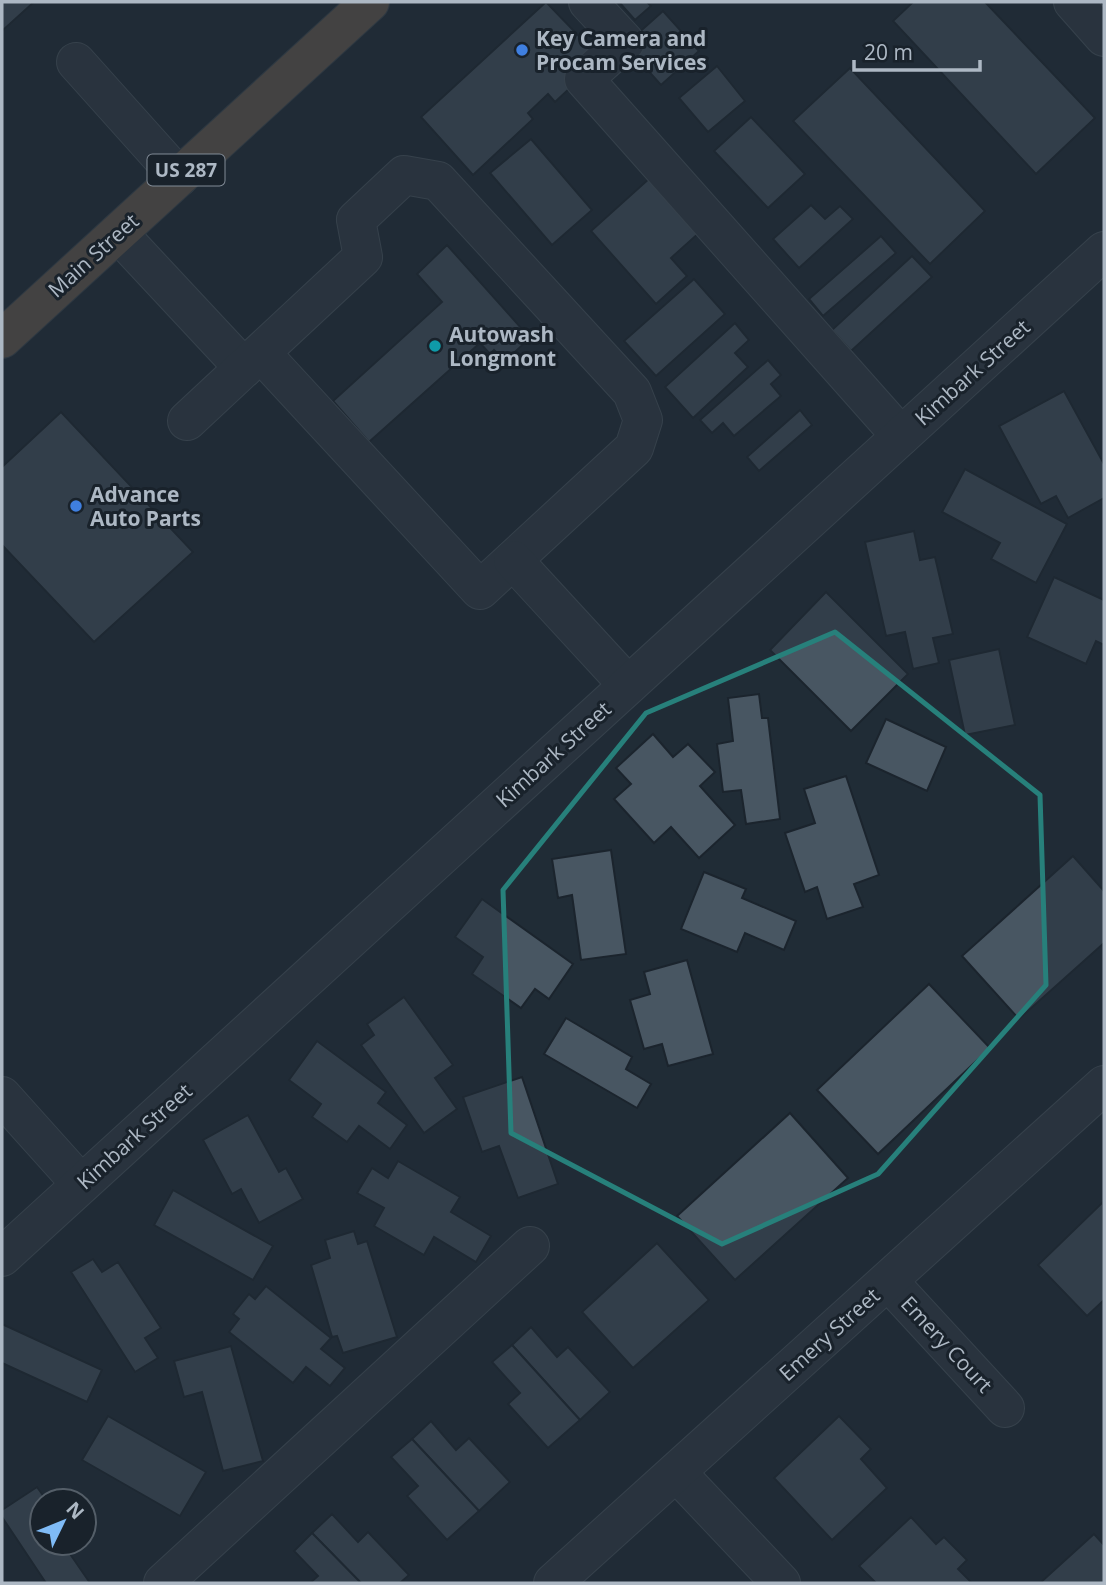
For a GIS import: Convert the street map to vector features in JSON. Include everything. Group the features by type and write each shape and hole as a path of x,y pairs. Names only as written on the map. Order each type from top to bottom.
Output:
{"highway":[{"name":"Main Street","path":"2,339 370,2"}],"street":[{"path":"588,2 625,42 584,79 901,436"},
{"path":"1075,2 1104,37"},
{"path":"76,62 179,177"},
{"path":"118,233 252,360 480,590 634,448 643,420 632,392 438,181 404,175 356,220 363,257 252,360 187,421"},
{"name":"Kimbark Street","path":"2,1257 1104,251"},
{"path":"513,559 628,685"},
{"path":"2,1096 81,1184"},
{"name":"Emery Street","path":"553,1583 888,1281 1099,1101"},
{"path":"163,1583 530,1247"},
{"name":"Emery Court","path":"888,1281 1005,1408"},
{"path":"677,1473 781,1583"}],"highlighted area":[{"path":"835,632 1040,795 1046,985 878,1174 722,1244 511,1133 503,890 646,713"}],"building":[{"path":"2,2 34,2 2,31"},
{"path":"546,2 601,59 555,102 548,94 528,113 533,119 473,175 421,117"},
{"path":"619,2 647,2 651,6 635,20"},
{"path":"913,2 985,2 1095,118 1036,174 893,21"},
{"path":"663,11 699,51 661,85 625,45"},
{"path":"717,66 745,101 708,132 679,98"},
{"path":"850,68 985,211 930,264 793,121"},
{"path":"751,117 805,174 768,208 714,151"},
{"path":"531,139 592,210 552,245 490,173"},
{"path":"651,177 700,232 671,258 687,276 656,304 591,231"},
{"path":"811,205 825,219 840,206 853,219 799,268 773,239"},
{"path":"881,236 896,253 823,316 809,299"},
{"name":"Autowash Longmont","path":"447,245 530,338 505,361 494,350 490,354 480,343 369,442 333,401 442,302 417,274"},
{"path":"912,256 932,277 851,351 832,330"},
{"path":"694,279 725,314 656,376 624,341"},
{"path":"735,323 749,340 735,353 748,367 693,418 665,387"},
{"path":"768,360 781,375 771,384 781,396 734,436 723,423 712,433 700,420"},
{"path":"1064,391 1104,464 1104,498 1068,518 1056,496 1041,504 999,426"},
{"path":"800,410 812,425 759,471 747,457"},
{"name":"Advance Auto Parts","path":"61,412 193,552 94,642 2,545 2,467"},
{"path":"965,469 1067,524 1036,583 991,559 1000,543 942,512"},
{"path":"914,531 920,560 935,557 953,634 933,638 939,663 913,669 905,632 886,636 865,542"},
{"path":"1054,577 1104,600 1104,645 1096,641 1086,664 1027,637"},
{"path":"826,592 908,674 851,731 770,650"},
{"path":"999,649 1015,725 965,735 949,660"},
{"path":"759,694 762,718 768,718 780,819 746,824 741,790 723,792 717,744 733,741 728,698"},
{"path":"886,719 946,747 927,791 866,763"},
{"path":"653,734 673,757 688,744 715,772 700,786 735,825 699,858 671,827 654,843 614,799 631,784 616,768"},
{"path":"846,776 879,875 854,884 863,907 827,919 817,887 805,892 785,833 815,823 804,789"},
{"path":"611,850 626,954 581,960 572,895 558,898 552,859"},
{"path":"1073,856 1104,891 1104,943 1019,1019 962,956"},
{"path":"704,872 746,889 742,898 796,921 784,950 745,933 737,952 681,929"},
{"path":"482,899 573,964 549,999 535,989 521,1008 472,974 483,957 455,937"},
{"path":"687,960 713,1054 668,1066 662,1044 644,1049 630,1000 650,994 644,972"},
{"path":"929,984 990,1048 878,1154 817,1090"},
{"path":"404,997 453,1065 435,1078 457,1109 424,1133 361,1045 374,1035 367,1024"},
{"path":"566,1018 632,1057 626,1069 651,1084 637,1108 544,1054"},
{"path":"317,1041 386,1092 378,1103 407,1125 390,1149 359,1126 347,1142 312,1117 321,1104 289,1080"},
{"path":"522,1077 558,1184 518,1198 499,1146 482,1152 463,1097"},
{"path":"790,1113 848,1178 735,1280 677,1216"},
{"path":"248,1115 279,1172 286,1168 303,1199 259,1223 241,1189 232,1194 203,1140"},
{"path":"398,1161 460,1197 451,1212 491,1236 476,1262 434,1237 424,1255 374,1226 384,1208 357,1193 372,1168 388,1178"},
{"path":"173,1190 273,1246 253,1280 154,1225"},
{"path":"1103,1202 1104,1300 1087,1316 1038,1265"},
{"path":"354,1231 358,1244 367,1241 397,1337 343,1353 337,1336 332,1337 311,1265 330,1258 325,1240"},
{"path":"657,1243 709,1300 633,1368 582,1312"},
{"path":"93,1259 102,1272 118,1262 161,1328 145,1338 158,1358 135,1372 71,1272"},
{"path":"266,1286 331,1338 321,1349 345,1368 330,1386 306,1367 293,1383 229,1332 239,1319 233,1314 249,1294 255,1299"},
{"path":"2,1324 102,1370 87,1402 2,1363"},
{"path":"531,1327 557,1357 568,1347 610,1392 580,1420 512,1345"},
{"path":"512,1345 580,1420 548,1448 508,1404 520,1393 492,1362"},
{"path":"231,1346 263,1461 223,1471 202,1392 184,1397 174,1361"},
{"path":"108,1416 206,1472 180,1516 82,1460"},
{"path":"839,1416 871,1449 861,1459 887,1488 832,1540 774,1478"},
{"path":"431,1421 456,1450 469,1438 510,1482 479,1511 412,1439"},
{"path":"412,1439 479,1511 447,1540 407,1496 418,1486 391,1457"},
{"path":"28,1493 28,1556 2,1517 2,1510"},
{"path":"332,1514 358,1542 368,1532 409,1575 400,1583 361,1583 312,1533"},
{"path":"911,1517 936,1544 944,1537 967,1560 958,1569 972,1583 876,1583 859,1566"},
{"path":"312,1533 361,1583 310,1583 318,1576 294,1551"},
{"path":"1094,1534 1104,1545 1104,1583 1040,1583"},
{"path":"29,1557 72,1557 90,1583 46,1583"}],"place":[{"name":"Key Camera and Procam Services","path":"522,50"},
{"name":"Autowash Longmont","path":"435,346"},
{"name":"Advance Auto Parts","path":"76,506"}]}
